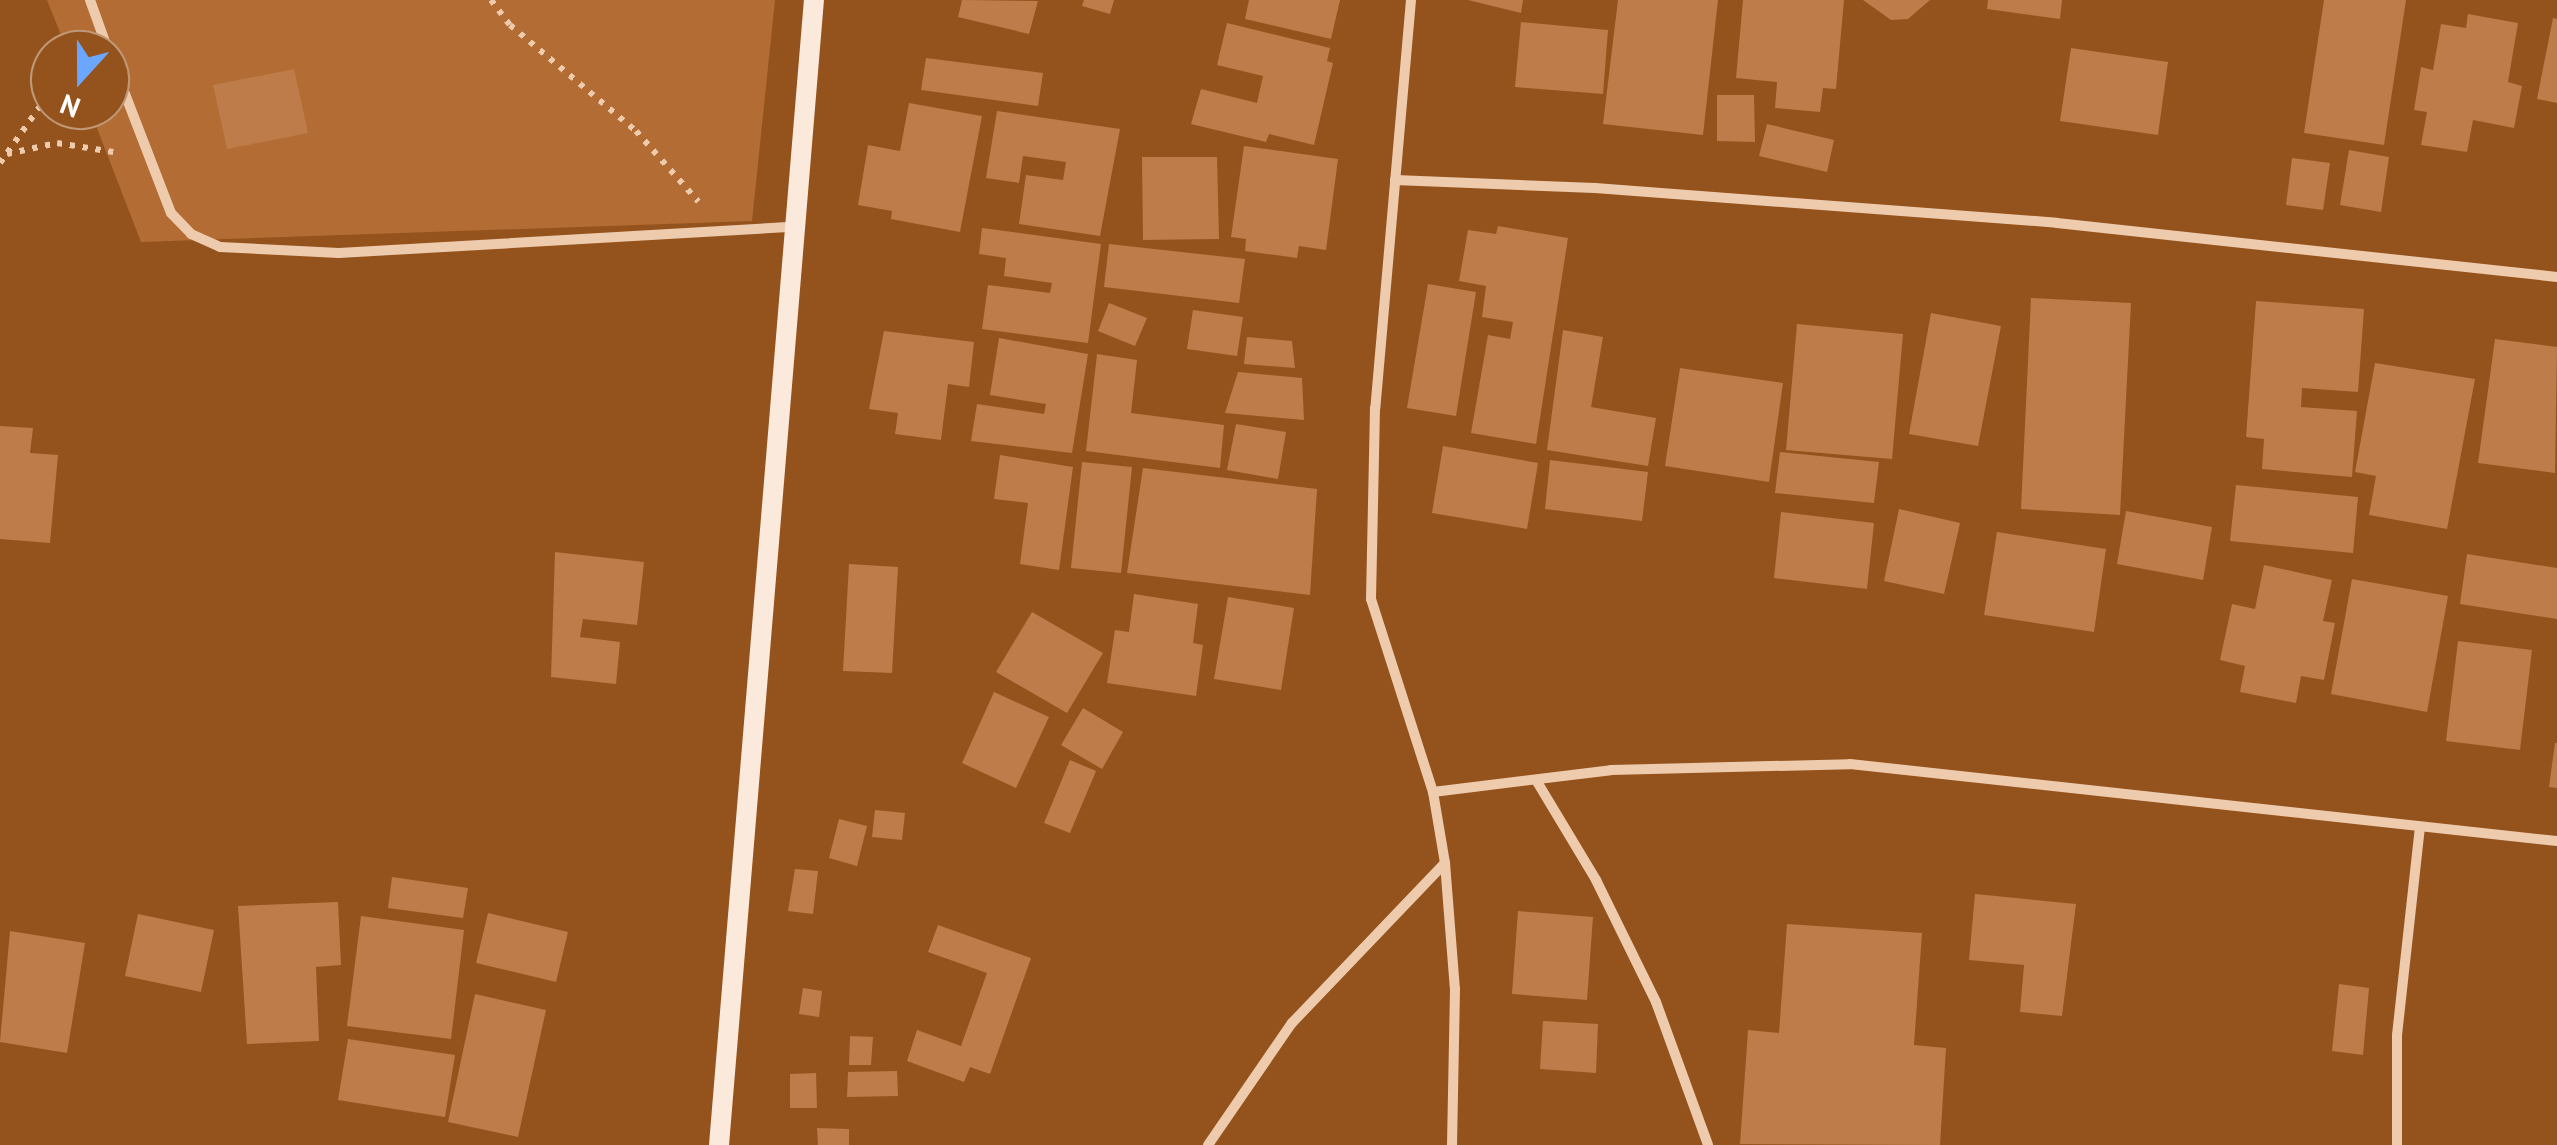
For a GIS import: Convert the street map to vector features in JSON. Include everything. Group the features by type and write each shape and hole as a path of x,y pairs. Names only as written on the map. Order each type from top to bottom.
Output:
{"street":[{"path":"90,0 101,30"},
{"path":"718,1145 814,0"},
{"path":"1411,0 1375,408 1371,599 1433,792 1445,864 1455,988 1452,1145"},
{"path":"130,111 170,213 191,234 256,252 339,254 792,227"},
{"path":"1395,180 1595,188 2058,223 2557,277"},
{"path":"1433,792 1740,763 1850,764 2557,842"},
{"path":"1536,780 1596,880 1656,1002 1708,1145"},
{"path":"2397,1145 2397,1035 2420,828"},
{"path":"1208,1145 1292,1023 1445,864"}],"path":[{"path":"491,0 510,25 636,131 722,229"},
{"path":"0,162 30,121"},
{"path":"7,154 58,142 148,160"}],"shaded area":[{"path":"47,0 775,0 752,221 141,242 98,130 130,130 130,30 59,30"}],"building":[{"path":"962,0 1038,1 1029,34 958,17"},
{"path":"1084,0 1114,0 1110,14 1082,6"},
{"path":"1249,0 1340,0 1331,39 1245,19"},
{"path":"1468,0 1523,0 1521,13"},
{"path":"1618,0 1718,0 1703,135 1603,124"},
{"path":"1743,0 1844,0 1836,89 1823,88 1820,112 1775,108 1777,82 1736,78"},
{"path":"1863,0 1930,0 1908,19 1891,20"},
{"path":"1988,0 2062,0 2060,19 1987,9"},
{"path":"2324,0 2406,0 2384,145 2304,133"},
{"path":"2468,14 2518,23 2508,82 2522,86 2514,128 2473,120 2467,152 2421,145 2427,112 2414,110 2421,67 2433,70 2441,24 2466,28"},
{"path":"2553,18 2557,19 2557,103 2537,99"},
{"path":"1521,22 1608,30 1603,94 1515,87"},
{"path":"1227,23 1330,48 1327,61 1333,63 1314,145 1269,134 1266,142 1191,124 1201,89 1257,103 1263,76 1217,65"},
{"path":"2071,48 2168,62 2158,135 2060,121"},
{"path":"926,58 1043,73 1038,106 921,90"},
{"path":"294,69 308,133 227,149 213,85"},
{"path":"1717,95 1754,95 1755,142 1717,141"},
{"path":"909,103 982,116 960,232 891,219 892,211 858,205 868,145 900,151"},
{"path":"997,111 1120,129 1100,236 1019,224 1026,175 1063,180 1066,162 1023,156 1019,183 986,178"},
{"path":"1767,124 1834,140 1827,172 1759,156"},
{"path":"1244,146 1338,159 1326,250 1299,246 1297,258 1245,251 1246,239 1231,237"},
{"path":"2349,150 2389,157 2381,212 2340,205"},
{"path":"1142,157 1217,157 1219,239 1143,240"},
{"path":"2292,158 2330,163 2323,210 2286,205"},
{"path":"1498,226 1568,238 1536,444 1471,433 1488,335 1510,339 1513,322 1482,317 1486,286 1459,281 1468,230 1496,234"},
{"path":"982,228 1101,244 1088,343 982,329 988,285 1050,293 1052,283 1004,276 1006,258 979,254"},
{"path":"1109,244 1245,259 1239,303 1104,287"},
{"path":"1428,284 1476,292 1456,416 1407,408"},
{"path":"2031,298 2131,303 2120,515 2021,509"},
{"path":"2256,301 2364,309 2358,392 2302,388 2301,407 2357,411 2352,477 2262,469 2264,439 2246,437"},
{"path":"1109,303 1147,318 1135,346 1098,331"},
{"path":"1193,310 1243,317 1237,356 1187,349"},
{"path":"1931,313 2001,326 1978,446 1909,434"},
{"path":"1797,324 1903,334 1892,459 1786,450"},
{"path":"1563,330 1603,337 1591,407 1656,418 1648,466 1547,450"},
{"path":"884,331 974,342 969,387 948,384 941,440 895,434 898,413 869,409"},
{"path":"1247,337 1292,341 1295,368 1244,364"},
{"path":"999,338 1088,354 1072,453 971,441 977,404 1044,414 1046,404 990,395"},
{"path":"2495,339 2557,347 2555,473 2478,463"},
{"path":"1097,354 1137,360 1131,413 1224,425 1220,468 1086,451"},
{"path":"2375,363 2475,379 2447,529 2369,515 2376,476 2355,472"},
{"path":"1680,368 1783,383 1769,482 1665,466"},
{"path":"1238,372 1302,378 1304,420 1225,413"},
{"path":"1236,424 1286,432 1278,479 1227,470"},
{"path":"0,426 33,428 30,453 58,455 50,543 0,539"},
{"path":"1443,446 1538,463 1527,529 1432,513"},
{"path":"1780,452 1879,462 1874,503 1775,493"},
{"path":"1000,455 1073,467 1059,570 1020,564 1028,503 994,499"},
{"path":"1550,460 1648,472 1642,521 1545,509"},
{"path":"1082,462 1132,467 1121,573 1071,568"},
{"path":"1143,468 1317,489 1310,595 1127,573"},
{"path":"2236,485 2358,497 2353,553 2230,541"},
{"path":"1899,509 1960,523 1944,594 1884,581"},
{"path":"2126,511 2212,527 2203,580 2117,564"},
{"path":"1781,512 1874,523 1867,589 1774,578"},
{"path":"1997,532 2106,549 2094,632 1984,615"},
{"path":"555,552 644,562 637,625 583,619 580,637 620,642 616,684 551,677"},
{"path":"2467,554 2557,568 2557,619 2460,604"},
{"path":"849,564 898,567 892,673 843,671"},
{"path":"2264,565 2332,580 2323,621 2335,623 2324,680 2301,676 2296,703 2240,692 2245,666 2220,660 2232,604 2255,609"},
{"path":"2352,579 2448,596 2427,712 2331,694"},
{"path":"1134,594 1198,604 1193,643 1203,645 1196,696 1107,683 1115,630 1129,632"},
{"path":"1228,597 1294,608 1281,690 1214,679"},
{"path":"1032,612 1103,653 1067,713 996,672"},
{"path":"2458,641 2532,650 2520,750 2446,741"},
{"path":"994,692 1049,717 1016,788 962,763"},
{"path":"1083,708 1123,732 1102,769 1061,745"},
{"path":"2557,743 2557,788 2549,787"},
{"path":"1070,760 1096,771 1070,833 1044,823"},
{"path":"875,810 905,813 902,840 872,837"},
{"path":"839,819 867,826 857,866 829,858"},
{"path":"795,869 818,871 813,914 788,911"},
{"path":"392,877 468,888 463,918 388,908"},
{"path":"1975,894 2076,904 2062,1016 2020,1012 2024,965 1969,960"},
{"path":"338,902 341,965 316,967 319,1041 247,1044 238,906"},
{"path":"1518,911 1593,917 1587,1000 1512,994"},
{"path":"488,913 568,932 556,982 476,963"},
{"path":"138,914 214,930 201,992 125,976"},
{"path":"361,916 464,930 451,1039 347,1026"},
{"path":"1787,924 1922,933 1914,1045 1946,1048 1940,1145 1740,1144 1748,1030 1779,1033"},
{"path":"938,925 1031,958 990,1074 970,1067 964,1082 907,1061 917,1030 961,1046 987,973 928,952"},
{"path":"10,931 85,943 67,1053 0,1042"},
{"path":"2339,984 2369,988 2363,1055 2332,1051"},
{"path":"803,988 822,991 819,1017 799,1014"},
{"path":"475,994 546,1010 518,1137 448,1122"},
{"path":"1543,1021 1598,1024 1596,1073 1540,1069"},
{"path":"850,1036 873,1037 871,1065 849,1065"},
{"path":"348,1039 455,1055 445,1117 338,1100"},
{"path":"897,1071 898,1096 847,1097 848,1072"},
{"path":"816,1073 817,1108 790,1108 790,1074"},
{"path":"817,1128 849,1129 849,1145 818,1145"}]}
